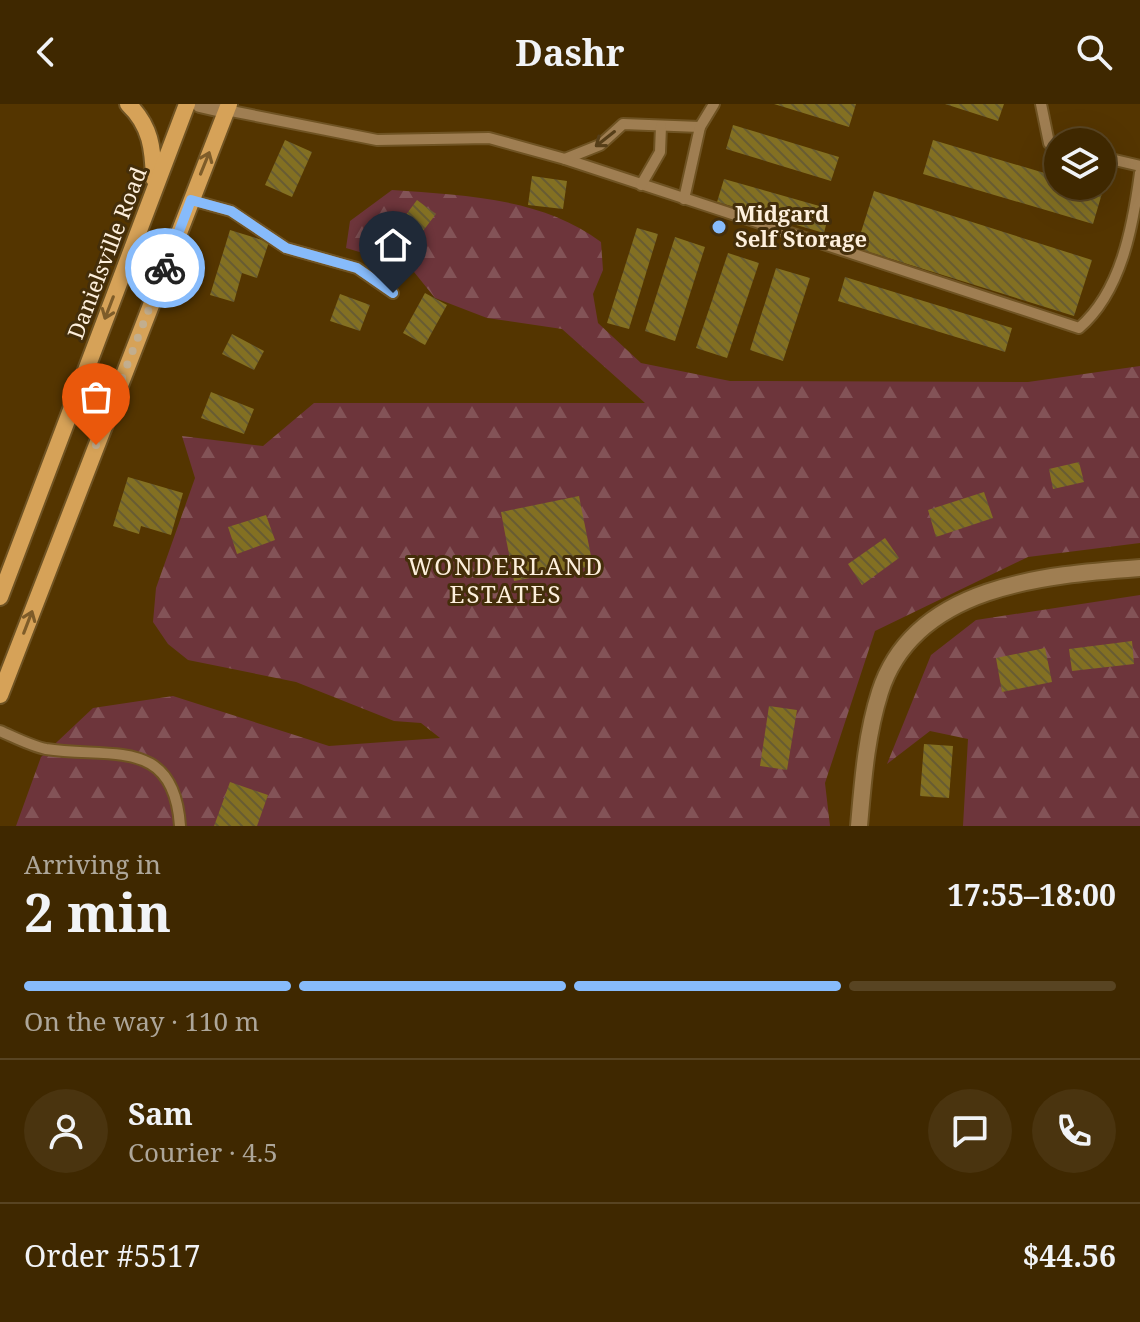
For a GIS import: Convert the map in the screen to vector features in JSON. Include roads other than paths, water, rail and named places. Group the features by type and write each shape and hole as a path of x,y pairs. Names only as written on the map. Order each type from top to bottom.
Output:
{"main road":[{"path":"128,104 139,114 150,138 154,190"},
{"name":"Danielsville Road","path":"0,597 187,104"},
{"path":"0,695 228,107"}],"street":[{"path":"200,104 228,107"},
{"path":"859,826 866,755 881,690 897,656 922,628 949,609 989,591 1048,576 1140,568"}],"lane":[{"path":"684,199 700,127 714,104"},
{"path":"1041,104 1046,128"},
{"path":"228,107 377,140 489,138 565,159 1079,328 1100,310 1106,296 1133,225 1140,173"},
{"path":"565,159 600,145 623,124 700,127"},
{"path":"641,185 660,152 661,126"},
{"path":"1116,160 1140,166"},
{"path":"191,200 231,211 286,248 357,268 393,293"},
{"path":"0,731 44,749 114,752 154,764 171,781 178,801 180,826"}],"place":[{"name":"Midgard Self Storage","path":"719,227"}],"district":[{"name":"WONDERLAND ESTATES","path":"506,581"}]}
